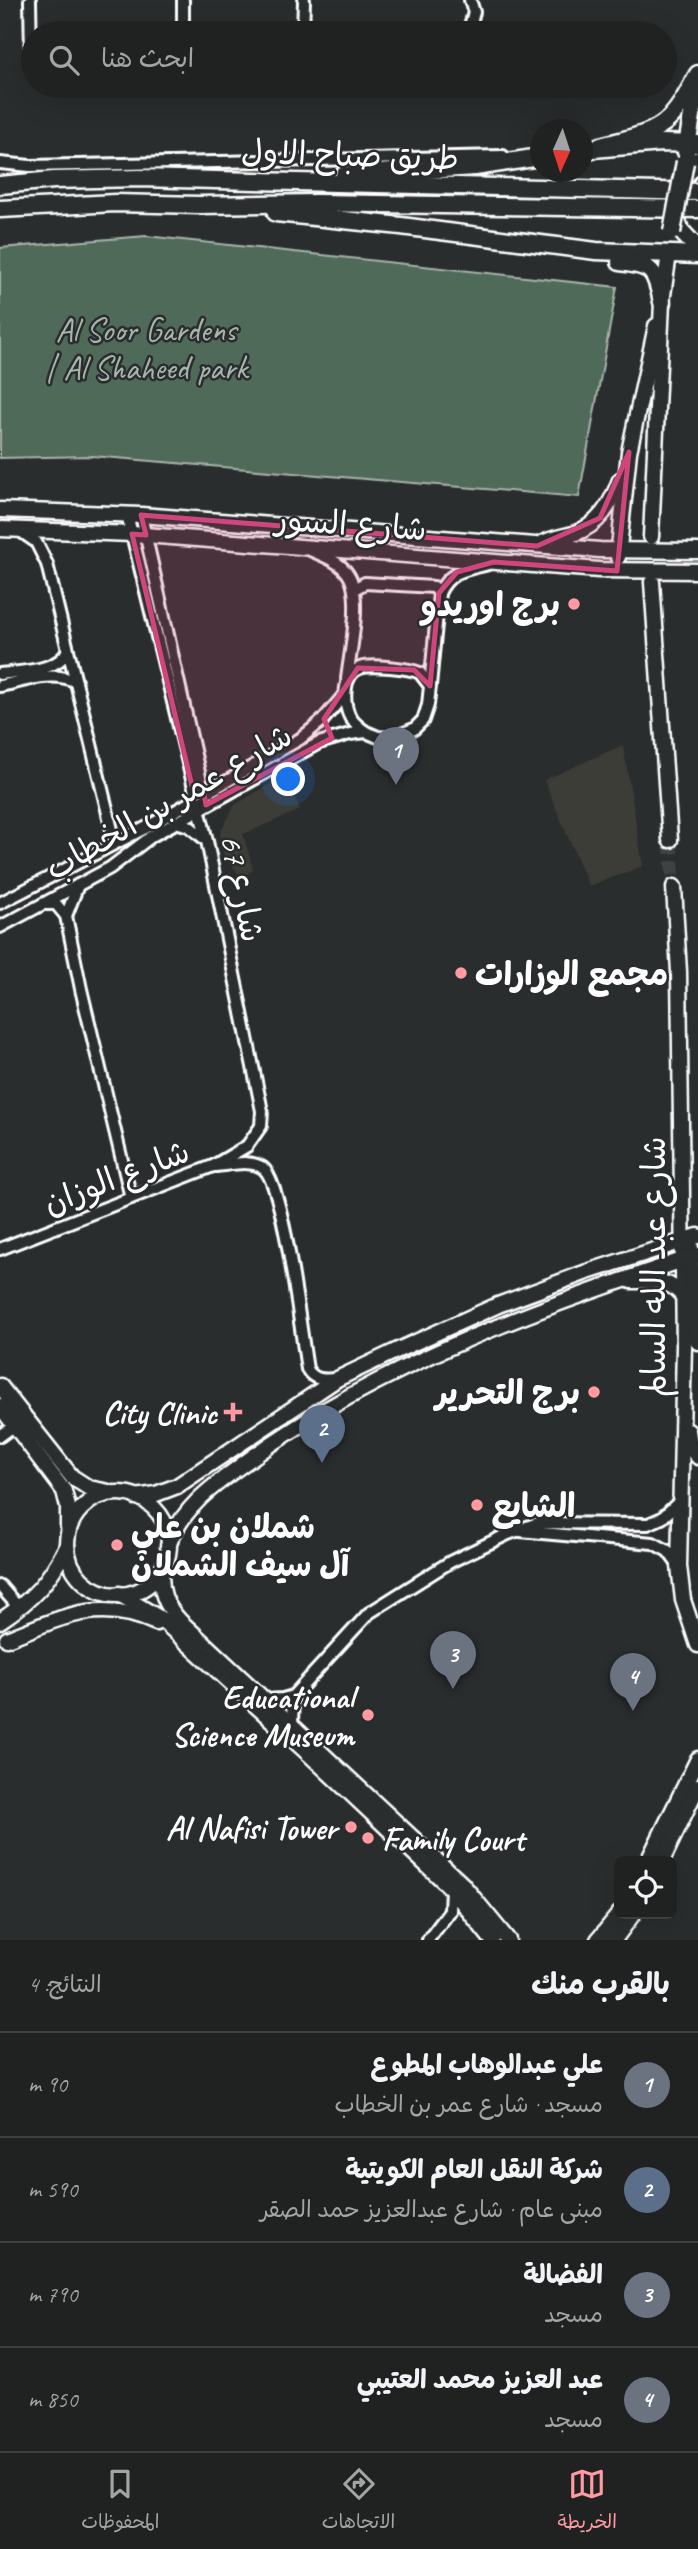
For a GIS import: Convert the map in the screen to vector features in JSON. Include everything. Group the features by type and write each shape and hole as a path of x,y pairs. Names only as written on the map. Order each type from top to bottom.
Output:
{"highway":[{"path":"669,254 676,231 681,181 692,162 698,76"},
{"path":"593,147 653,129 665,122 698,76"},
{"path":"593,148 692,144"},
{"path":"251,181 475,167 530,158"},
{"name":"طريق صباح الاول","path":"0,185 95,179 698,192"},
{"name":"طريق صباح الاول","path":"0,209 115,203 316,203 698,209"},
{"path":"199,205 401,226 596,251 698,255"},
{"path":"676,231 698,249"},
{"path":"596,251 615,261 651,269 657,278 662,308"}],"main road":[{"path":"651,537 662,308 669,254"},
{"path":"617,571 629,452 652,334 662,308"},
{"path":"537,545 584,529 600,518 612,501 629,452"},
{"name":"شارع السور","path":"0,510 134,514 618,551 698,551"},
{"name":"شارع السور","path":"7,528 139,535 617,571 698,571"},
{"path":"652,582 670,840"},
{"name":"شارع عبد الله السالم","path":"674,887 681,1172 693,1256 683,1297 691,1344 680,1501 679,1566 683,1600 693,1619 698,1644"},
{"path":"0,1387 72,1476 89,1488 136,1497 156,1494 177,1486 337,1379 498,1305 690,1239 688,1154 680,1123"},
{"path":"640,1255 664,1239 673,1227 681,1172"},
{"path":"515,1940 489,1932 463,1884 171,1611 161,1591 162,1568 168,1546 176,1527 199,1499 266,1448 339,1402 430,1355 618,1281 693,1256 695,1328 691,1344 688,1438 691,1449 698,1457"},
{"path":"618,1281 664,1282 674,1286 683,1297"},
{"path":"0,1406 64,1492 68,1507 67,1540 70,1561 80,1578 91,1587 115,1594 147,1609 182,1637 451,1888 489,1932 508,1940"},
{"path":"0,1621 32,1598 48,1579 67,1540 74,1518 87,1504 113,1493"},
{"path":"136,1497 158,1513 167,1532 168,1546"},
{"path":"3,1641 59,1611 142,1588 152,1581 162,1568"},
{"path":"3,1641 66,1617 107,1610 142,1617 182,1637"},
{"path":"650,1856 698,1759"},
{"path":"665,1856 698,1786"},
{"path":"686,1814 698,1801"},
{"path":"598,1940 615,1919"},
{"path":"614,1940 629,1919"}],"street":[{"path":"30,0 30,21"},
{"path":"183,0 183,21"},
{"path":"303,21 304,0"},
{"path":"470,0 474,12 471,21"},
{"name":"طريق صباح الاول","path":"0,163 30,166 530,156"},
{"name":"شارع 67","path":"134,514 201,802 262,1111"},
{"path":"7,528 29,535 43,553 115,842"},
{"path":"305,547 347,571 354,589 346,688 350,717 366,732 377,737 404,735 423,720 428,705 439,593 446,579 457,572 495,562"},
{"path":"354,589 365,583 434,587 439,593"},
{"path":"0,674 50,666 60,661 68,650"},
{"path":"346,688 351,673 358,668 367,667 414,670 426,678 429,687"},
{"path":"0,685 52,676 61,676 76,682"},
{"name":"شارع عمر بن الخطاب","path":"0,927 110,868 201,802 300,739 322,721 346,688"},
{"path":"322,721 330,728 332,738"},
{"name":"شارع عمر بن الخطاب","path":"4,901 115,842 305,750 332,738 366,732"},
{"path":"176,822 189,826 207,841"},
{"path":"98,851 110,855 110,868"},
{"path":"66,916 78,885"},
{"path":"4,901 7,912 11,916 20,917"},
{"path":"43,904 56,904 66,916 131,1198"},
{"name":"شارع الوزان","path":"0,1249 213,1166 247,1146 261,1125 262,1111"},
{"name":"شارع الوزان","path":"213,1166 252,1163 260,1166 272,1178 284,1228 307,1369 311,1376 318,1379 337,1379"},
{"path":"0,1436 15,1425"},
{"path":"266,1700 293,1696 373,1609 450,1562 508,1534 544,1523 656,1522 680,1501"},
{"path":"637,1540 644,1534 639,1524"},
{"path":"520,1531 637,1540 661,1546 679,1566"},
{"path":"0,1586 19,1608"},
{"path":"292,1724 293,1696"},
{"path":"428,1940 450,1911 451,1888"}],"highlighted area":[{"path":"629,452 617,571 494,562 457,572 439,593 430,686 414,670 358,668 324,719 332,738 206,805 204,794 195,799 132,534 146,535 141,515 537,546 600,518"}],"shaded area":[{"path":"623,745 643,866 589,886 544,780"},
{"path":"285,775 300,810 243,834 253,869 246,876 238,873 224,856 220,833 235,805"}],"green space":[{"name":"Al Soor Gardens | Al Shaheed park","path":"146,236 617,287 579,497 92,456 0,458 0,248"}],"tunnel":[{"path":"670,840 674,887"}],"place":[{"name":"برج اوريدو","path":"574,604"},
{"name":"علي عبدالوهاب المطوع","path":"396,785"},
{"name":"مجمع الوزارات","path":"461,973"},
{"name":"برج التحرير","path":"594,1392"},
{"name":"City Clinic","path":"233,1412"},
{"name":"شركة النقل العام الكويتية","path":"322,1463"},
{"name":"الشايع","path":"477,1505"},
{"name":"شملان بن علي آل سيف الشملان","path":"117,1545"},
{"name":"الفضالة","path":"453,1689"},
{"name":"عبد العزيز محمد العتيبي","path":"633,1711"},
{"name":"Educational Science Museum","path":"368,1715"},
{"name":"Al Nafisi Tower","path":"351,1827"},
{"name":"Family Court","path":"368,1838"}]}
